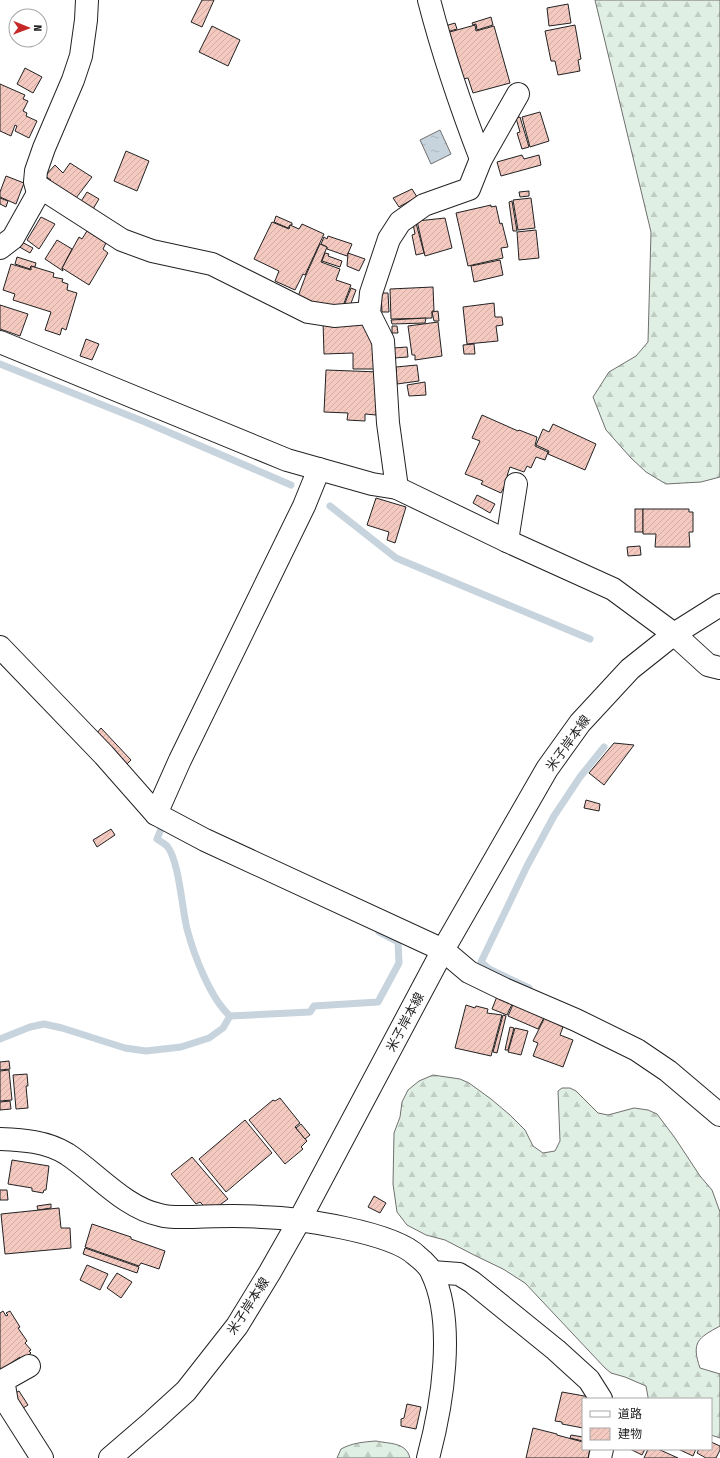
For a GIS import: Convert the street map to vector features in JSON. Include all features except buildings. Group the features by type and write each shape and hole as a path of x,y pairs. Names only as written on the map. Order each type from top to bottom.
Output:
{"street":[{"path":"38,193 35,182 36,171 44,148 73,80 81,56 87,0"},
{"path":"429,0 436,29 460,104 481,159"},
{"path":"397,488 388,424 383,341 369,313 370,293 389,239 400,222 424,205 469,189 481,159 518,94"},
{"path":"0,248 13,238 41,188 122,240 152,251 212,264 308,312 334,316 369,313"},
{"path":"0,342 287,460 372,484 397,488 613,589 674,634 708,665 720,668"},
{"path":"156,814 180,760 304,506 319,469"},
{"path":"508,541 516,484"},
{"name":"米子岸本線","path":"110,1458 186,1391 238,1326 299,1221 443,950 548,769 580,723 630,669 674,634 720,605"},
{"path":"0,647 88,738 156,814 206,840 443,950 469,972 576,1020 637,1050 668,1071 720,1114"},
{"path":"0,1139 28,1141 48,1145 66,1154 128,1200 144,1210 160,1215 178,1217 263,1217 299,1221 357,1231 399,1244 416,1255 432,1272 440,1296 444,1326 445,1354 443,1389 428,1458"},
{"path":"432,1272 459,1274 472,1282 556,1350 589,1380 600,1398"},
{"path":"29,1366 4,1380 4,1385 7,1403 42,1458"}],"green space":[{"path":"595,0 720,0 720,477 701,482 666,484 646,472 631,458 606,430 593,397 609,372 636,356 648,342 651,232"},
{"path":"433,1075 460,1079 469,1083 510,1115 525,1130 533,1146 543,1153 555,1151 560,1141 558,1091 562,1088 570,1088 576,1091 598,1113 608,1115 634,1108 648,1110 657,1114 700,1176 712,1190 720,1212 720,1326 706,1334 698,1342 696,1352 700,1368 720,1374 720,1438 712,1435 712,1398 648,1398 646,1386 611,1373 605,1368 525,1283 503,1269 445,1240 426,1235 407,1225 397,1212 393,1184 394,1133 400,1117 402,1102 408,1090 419,1081"},
{"path":"376,1441 401,1446 408,1453 410,1458 337,1458 341,1449 349,1445"}],"water":[{"path":"440,130 451,154 431,164 420,140"}],"waterway":[{"path":"0,364 145,422 291,485"},
{"path":"330,506 396,558 590,639"},
{"path":"529,988 489,969 481,962 527,866 554,816 580,777 604,747"},
{"path":"161,829 157,839 167,846 174,862 180,885 187,929 194,951 209,987 230,1016 310,1012 314,1006 378,1002 399,963 398,942 379,932"},
{"path":"0,1039 30,1027 44,1024 62,1028 125,1048 146,1051 181,1047 209,1038 223,1028 230,1016"}]}
